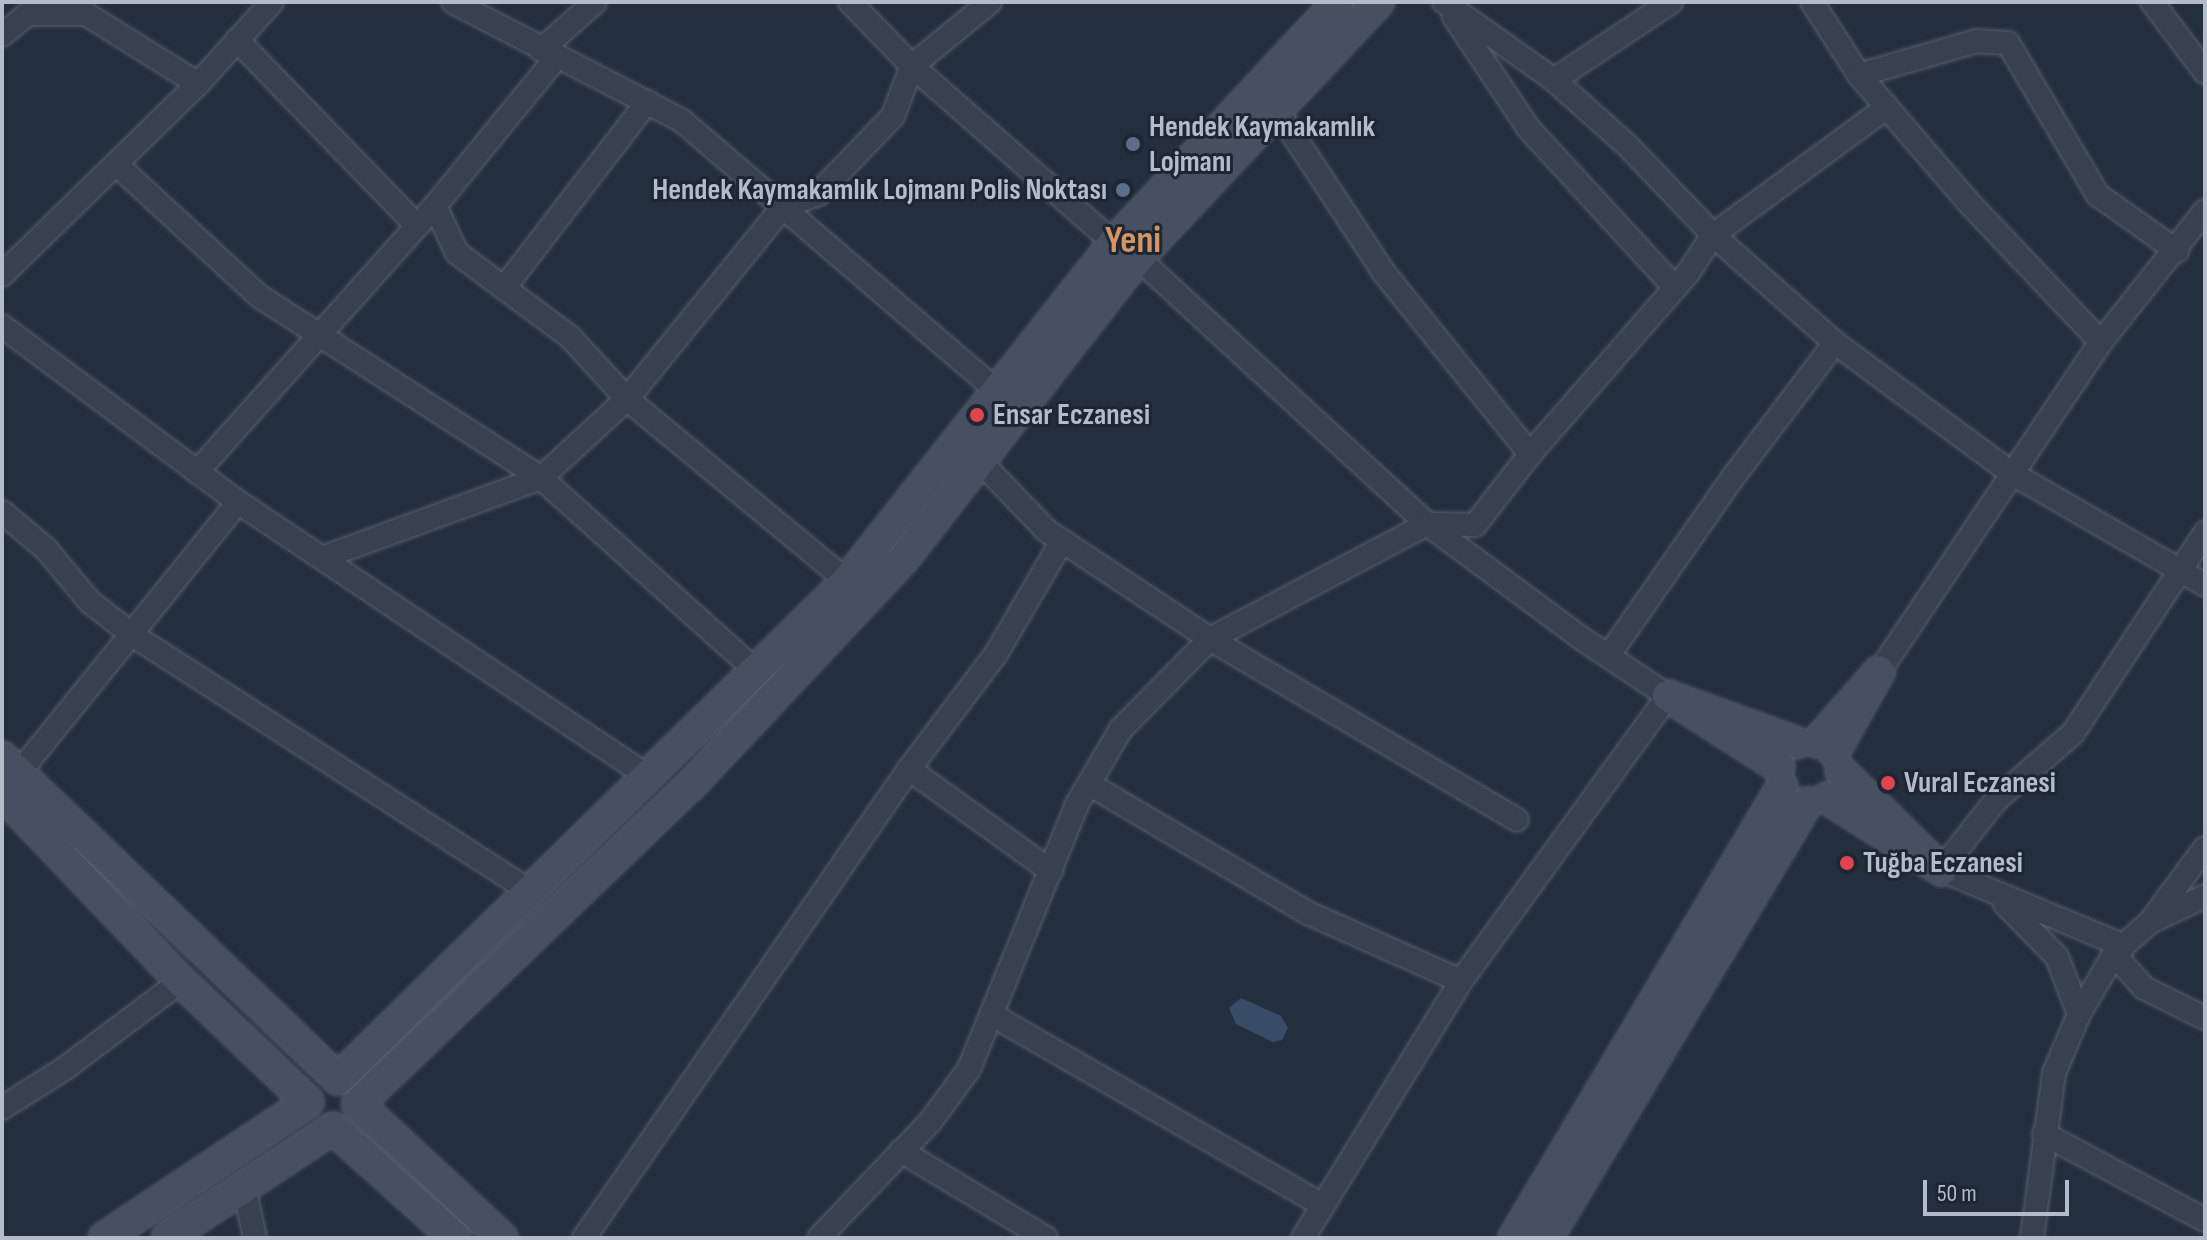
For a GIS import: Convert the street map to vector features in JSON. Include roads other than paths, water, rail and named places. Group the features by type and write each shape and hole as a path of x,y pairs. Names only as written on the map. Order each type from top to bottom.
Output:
{"main road":[{"path":"104,1238 308,1102 321,1081 338,1079 527,889 649,777 753,668 847,581 996,390 1126,250 1338,2"},
{"path":"167,1238 333,1128 348,1123 358,1104 691,785 905,557 981,462 1126,250 1276,109 1378,2"},
{"path":"1514,1238 1811,770 1879,672"},
{"path":"1668,696 1811,770 1941,870"},
{"path":"1547,1238 1811,770"},
{"path":"7,775 338,1079 350,1085 358,1104 502,1238"},
{"path":"7,775 181,981 308,1102 318,1123 333,1128 455,1238"}],"street":[{"path":"2,275 198,84 272,2"},
{"path":"453,2 548,54 681,120 996,390"},
{"path":"197,472 435,206 548,54 595,2"},
{"path":"850,2 912,66 1126,250 1427,524 1668,696 1461,981 1303,1238"},
{"path":"322,558 541,478 627,399 784,206 818,194 893,116 912,66 990,2"},
{"path":"1554,80 1671,2"},
{"path":"1812,2 1859,75 2101,342"},
{"path":"2152,2 2205,72"},
{"path":"1445,3 1554,80 1628,146 1713,235 1835,343 2013,474 2205,585"},
{"path":"1445,3 1529,129 1675,288"},
{"path":"2,35 28,14 86,14 198,84"},
{"path":"237,40 417,226"},
{"path":"1859,75 1977,41 2008,43 2098,195 2177,251"},
{"path":"504,288 647,102"},
{"path":"819,1238 901,1151 969,1069 1089,784 1121,729 1210,639 1427,524 1475,525 1530,454 1675,288 1713,235 1887,107"},
{"path":"1276,109 1384,273 1530,454"},
{"path":"116,164 259,296 319,338 541,478 753,668"},
{"path":"435,206 457,253 570,337 627,399 847,581"},
{"path":"1879,672 2101,342 2177,251 2205,211"},
{"path":"2,326 238,502 649,777"},
{"path":"1609,655 1734,476 1835,343"},
{"path":"981,462 1062,541 1210,639 1517,820"},
{"path":"7,775 134,636 238,502"},
{"path":"2,512 46,549 90,602 134,636 527,889"},
{"path":"2205,533 2073,733 1996,800 1941,870 2119,950 2144,988 2205,1018"},
{"path":"584,1238 909,769 996,654 1062,541"},
{"path":"909,769 1051,871"},
{"path":"1089,784 1308,913 1461,981"},
{"path":"2032,1238 2054,1073 2079,1014 2119,950 2150,922 2205,848"},
{"path":"2150,922 2205,896"},
{"path":"1999,898 2057,957 2079,1014"},
{"path":"2,1108 64,1069 181,981"},
{"path":"992,1015 1323,1205"},
{"path":"2044,1134 2205,1220"},
{"path":"901,1151 1046,1238"},
{"path":"244,1187 255,1238"}],"water":[{"path":"1241,998 1281,1016 1288,1028 1282,1040 1273,1042 1236,1024 1229,1008"}],"place":[{"name":"Hendek Kaymakamlık Lojmanı","path":"1133,144"},
{"name":"Hendek Kaymakamlık Lojmanı Polis Noktası","path":"1123,190"},
{"name":"Ensar Eczanesi","path":"977,415"},
{"name":"Vural Eczanesi","path":"1888,783"},
{"name":"Tuğba Eczanesi","path":"1847,863"}],"district":[{"name":"Yeni","path":"1133,241"}]}
